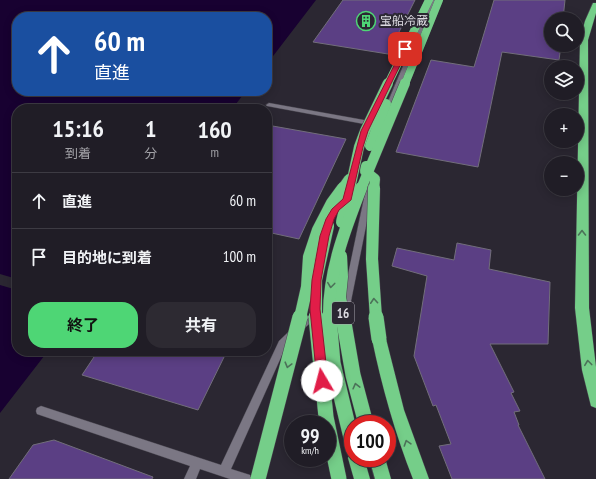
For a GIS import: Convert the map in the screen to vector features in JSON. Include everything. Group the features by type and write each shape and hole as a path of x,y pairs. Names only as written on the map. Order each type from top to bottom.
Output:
{"highway":[{"name":"16","path":"364,415 353,374 340,297 342,277 340,235 346,200 364,131 429,0"},
{"name":"16","path":"345,415 336,376 331,344 329,313 331,282 346,229 384,125 395,109 439,0"},
{"path":"595,6 584,40 582,308 589,370 596,401"},
{"path":"405,49 397,78 371,142 365,171 375,179 372,231 372,279 379,339 395,406 409,451 420,479"},
{"path":"258,479 292,351 307,287 309,257 318,230 332,203 384,125"},
{"name":"16","path":"340,479 326,417 315,309 316,280 325,236 330,219 336,209 346,200"},
{"path":"359,467 362,479"},
{"path":"379,467 383,479"}],"street":[{"path":"224,471 282,344 307,320 345,311 384,125 433,0"},
{"path":"272,106 384,125"},
{"path":"41,411 246,479"},
{"path":"190,479 197,463"}],"shaded area":[{"path":"0,0 316,0 272,57 272,12 12,12 12,96 242,96 236,104 12,104 12,356 44,356 0,413"}],"pier":[{"path":"0,274 12,278 12,289 0,285"}],"building":[{"name":"宝船冷蔵","path":"343,0 415,0 388,54 313,42"},
{"path":"494,0 565,0 564,12 544,12 544,52 560,52 559,60 502,52 478,167 396,152 431,60 474,67"},
{"path":"272,126 346,139 299,239 272,233"},
{"path":"457,243 491,250 489,269 550,282 548,344 490,344 514,392 511,393 520,411 514,412 518,425 545,479 452,479 439,446 451,444 436,405 433,406 414,356 427,276 392,266 397,248 454,260"},
{"path":"95,356 225,356 198,410 82,375"},
{"path":"54,440 153,477 152,479 9,479 33,445"}],"place":[{"name":"宝船冷蔵","path":"366,21"}],"route":[{"path":"322,381 317,343 315,309 316,280 325,236 330,219 336,209 346,200 364,131 405,49"}]}
